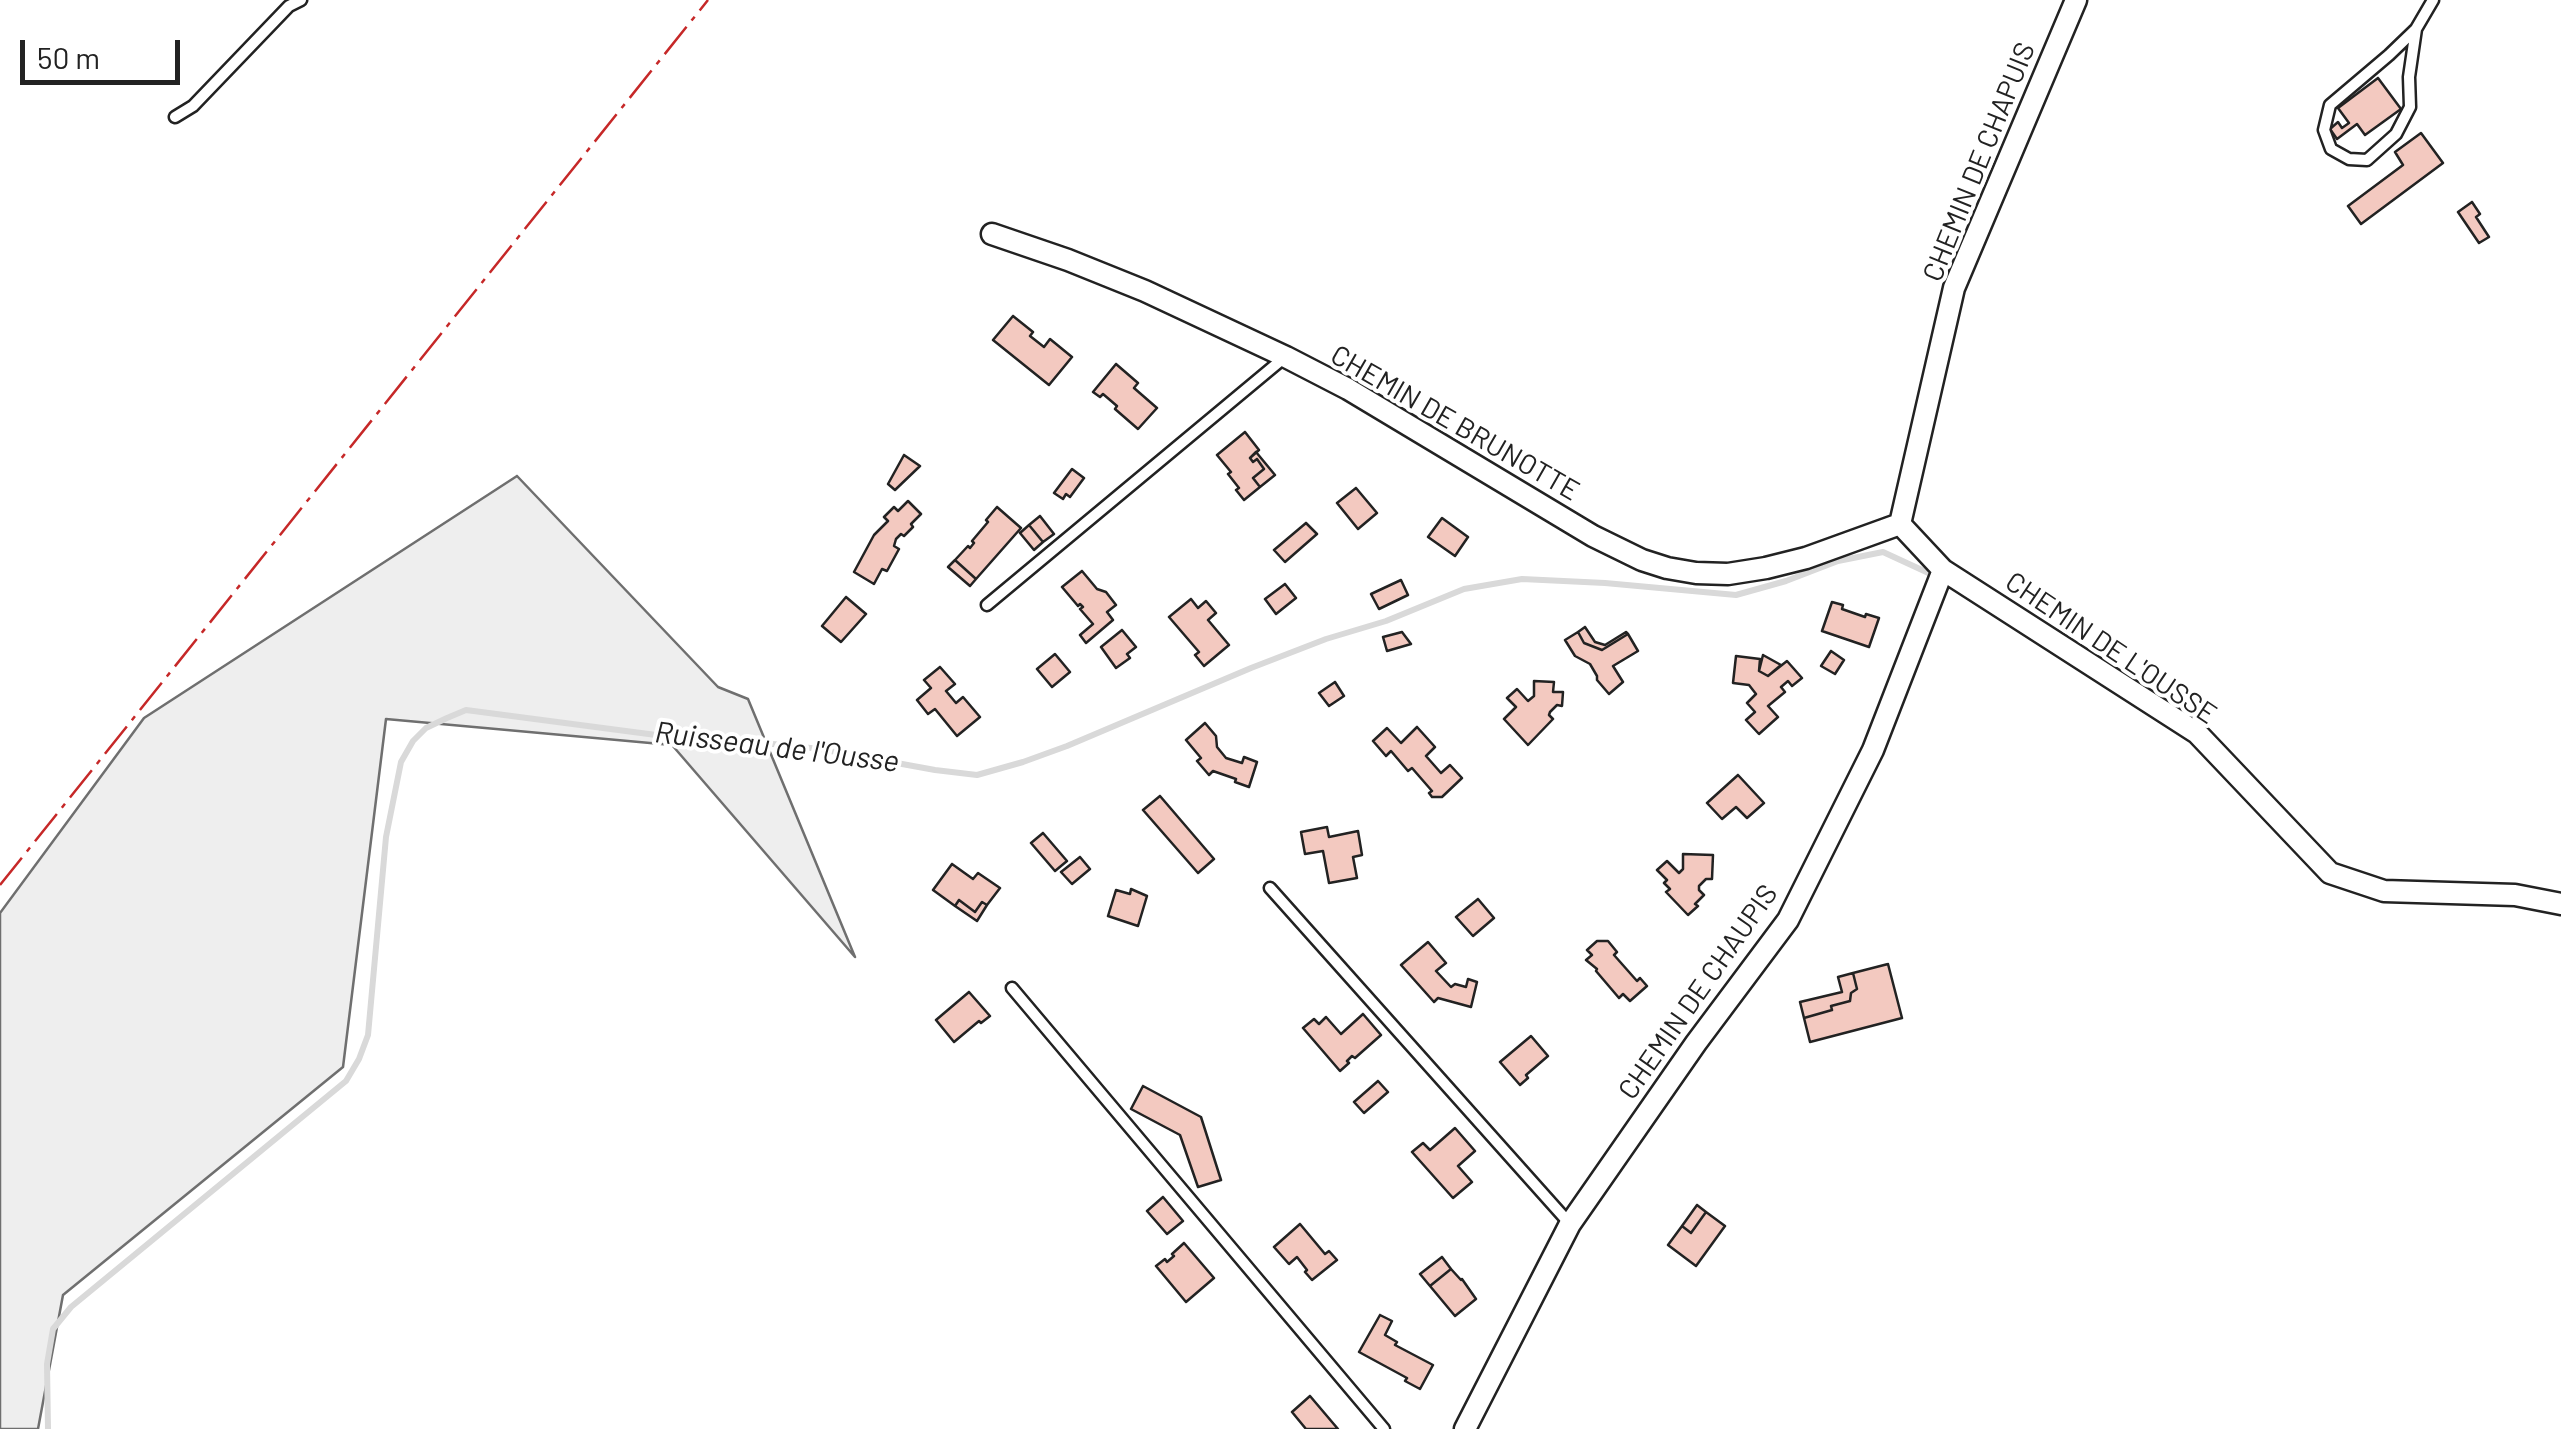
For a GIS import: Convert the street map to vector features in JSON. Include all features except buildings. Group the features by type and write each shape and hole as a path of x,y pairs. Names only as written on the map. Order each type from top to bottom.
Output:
{"street":[{"name":"CHEMIN DE CHAPUIS","path":"1900,524 1954,288 2076,0"},
{"name":"CHEMIN DE BRUNOTTE","path":"992,234 1145,291 1286,357 1348,389 1593,536 1667,568 1728,574 1766,568 1900,524"},
{"name":"CHEMIN DE L'OUSSE","path":"1900,524 1943,570 2197,733 2330,874 2384,891 2515,895 2561,904"},
{"name":"CHEMIN DE CHAUPIS","path":"1465,1429 1570,1224 1696,1043 1788,920 1874,750 1943,570"}],"lane":[{"path":"176,117 193,106 288,6 300,0"},
{"path":"2416,29 2409,78 2410,107 2396,134 2368,160 2349,159 2331,148 2324,130 2330,105 2416,29 2433,0"},
{"path":"988,604 1286,357"},
{"path":"1270,888 1570,1224"},
{"path":"1012,988 1384,1429"}],"shaded area":[{"path":"517,476 718,687 748,699 855,957 672,745 386,719 343,1067 63,1295 38,1429 0,1429 0,913 144,718"}],"waterway":[{"name":"Ruisseau de l'Ousse","path":"48,1429 47,1364 53,1329 71,1307 346,1081 359,1059 368,1035 386,837 401,762 426,728 447,718 466,710 679,738 820,749 977,775 1067,746 1251,668 1464,589 1522,579 1736,595 1838,561 1883,552 1935,576"}],"power":[{"path":"0,885 708,0"}]}
